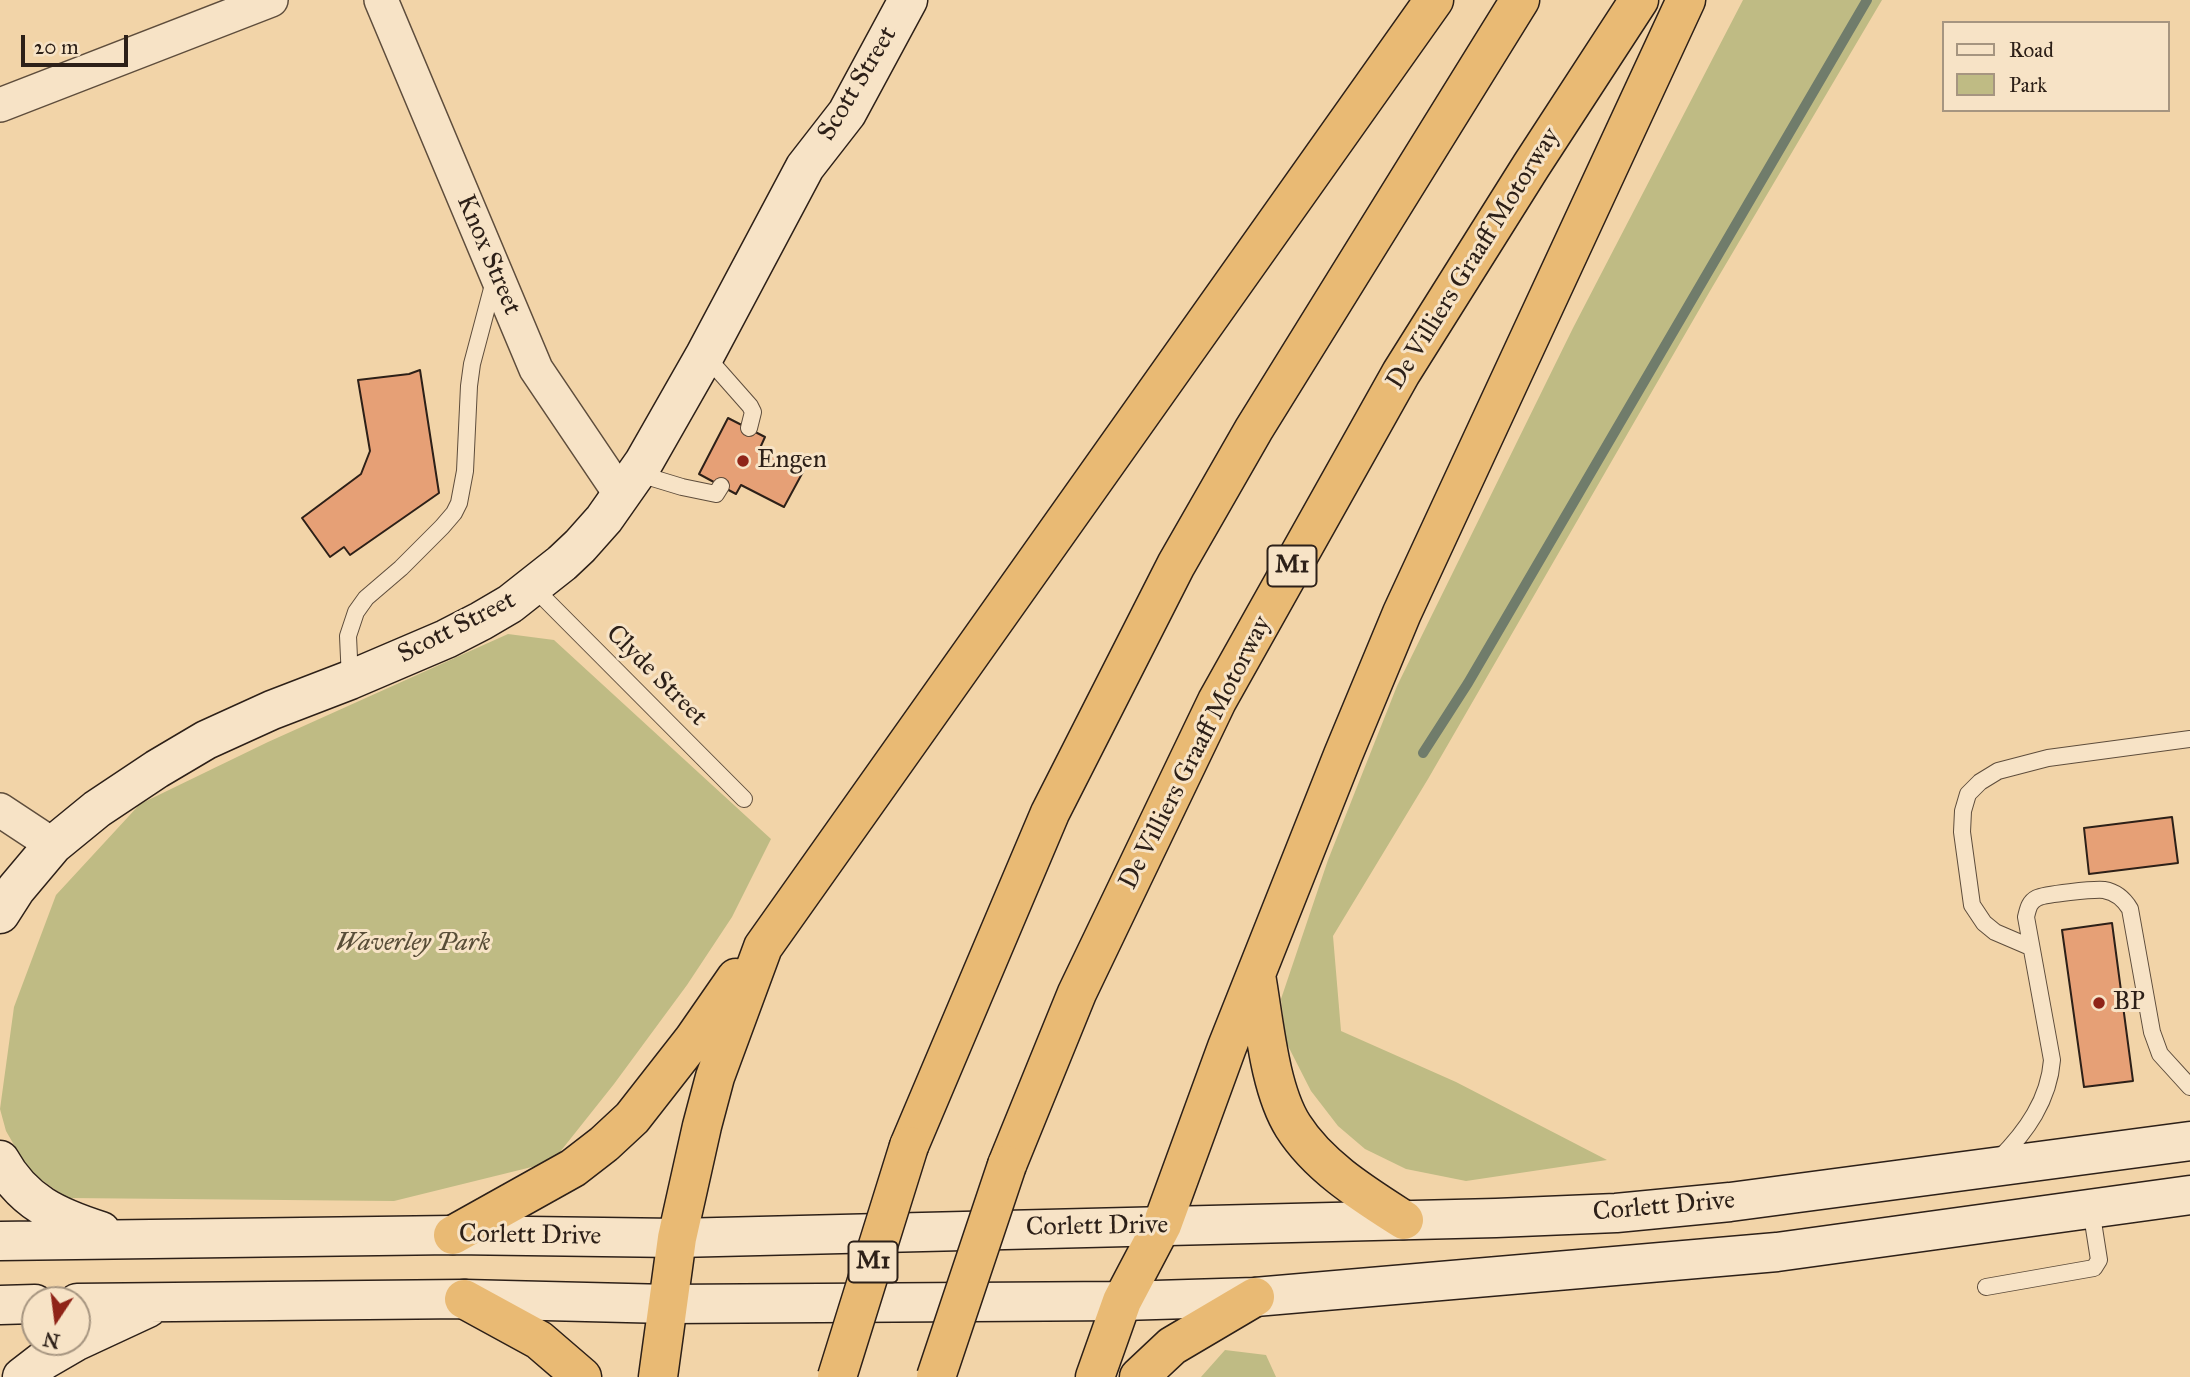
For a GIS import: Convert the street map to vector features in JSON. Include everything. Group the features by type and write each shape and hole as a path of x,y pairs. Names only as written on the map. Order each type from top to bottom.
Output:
{"highway":[{"path":"453,1235 573,1168 623,1126 639,1108 693,1040 730,985 763,947 1434,0"},
{"name":"M1","path":"836,1377 909,1146 1050,813 1176,565 1254,429 1520,0"},
{"name":"De Villiers Graaff Motorway","path":"936,1377 1007,1165 1077,993 1217,701 1401,373 1531,166 1640,0"},
{"path":"1095,1377 1122,1301 1162,1225 1227,1047 1402,613 1686,0"},
{"path":"658,1377 677,1238 715,1077 763,947"},
{"path":"1256,975 1278,1094 1293,1126 1337,1173 1404,1220"},
{"path":"1139,1377 1172,1346 1255,1297"},
{"path":"464,1299 540,1340 582,1377"}],"main road":[{"name":"Scott Street","path":"0,914 16,889 53,845 97,809 157,769 206,740 272,710 446,639 510,604 580,546 629,484 705,355 805,167 829,95 879,0"},
{"name":"Scott Street","path":"805,167 847,113 908,0"},
{"name":"Corlett Drive","path":"0,1241 453,1235 677,1238 1496,1219 1616,1213 1730,1202 2190,1142"},
{"path":"0,1160 25,1193 44,1209 68,1221 122,1239"},
{"name":"Corlett Drive","path":"91,1303 464,1299 668,1304 1122,1301 1255,1297 1777,1252 2190,1195"},
{"path":"91,1334 163,1301"},
{"path":"0,1305 21,1304"},
{"path":"22,1377 51,1356"}],"street":[{"path":"0,105 271,0"},
{"name":"Knox Street","path":"381,0 536,369 629,484"},
{"path":"0,810 53,845"}],"lane":[{"path":"350,680 348,636 356,612 366,598 442,527 459,503 466,471 472,364 496,274"},
{"path":"705,355 750,406 752,412 749,428"},
{"path":"629,484 682,487 716,494 721,486"},
{"name":"Clyde Street","path":"533,587 744,799"},
{"path":"2030,947 1995,932 1984,923 1972,905 1962,832 1963,811 1968,794 1980,782 1998,771 2048,758 2190,739"},
{"path":"1990,1169 2030,1123 2051,1077 2052,1060 2026,917 2028,907 2036,899 2047,895 2103,890 2125,900 2130,909 2151,1032 2160,1054 2190,1087"},
{"path":"1986,1287 2094,1268 2099,1260 2091,1209"}],"green space":[{"path":"1743,0 1882,0 1428,779 1333,936 1341,1031 1456,1082 1607,1160 1466,1181 1406,1169 1365,1149 1338,1126 1311,1091 1286,1042 1281,999 1328,860 1397,686 1573,328"},
{"name":"Waverley Park","path":"508,634 554,640 771,839 732,917 687,985 552,1162 394,1201 67,1198 29,1171 6,1131 0,1109 14,1007 56,895 140,804 268,742"},
{"path":"1225,1350 1266,1355 1276,1377 1201,1377"}],"building":[{"path":"420,370 439,493 350,555 344,547 330,557 302,518 361,474 370,451 358,380 409,374"},
{"path":"728,418 765,437 760,448 804,470 784,507 741,485 736,494 699,474"},
{"path":"2172,817 2178,863 2089,874 2084,828"},
{"path":"2112,923 2133,1081 2084,1087 2062,930"}],"waterway":[{"path":"1423,753 1468,683 1867,0"}],"place":[{"name":"Engen","path":"743,461"},
{"name":"BP","path":"2099,1003"}]}
